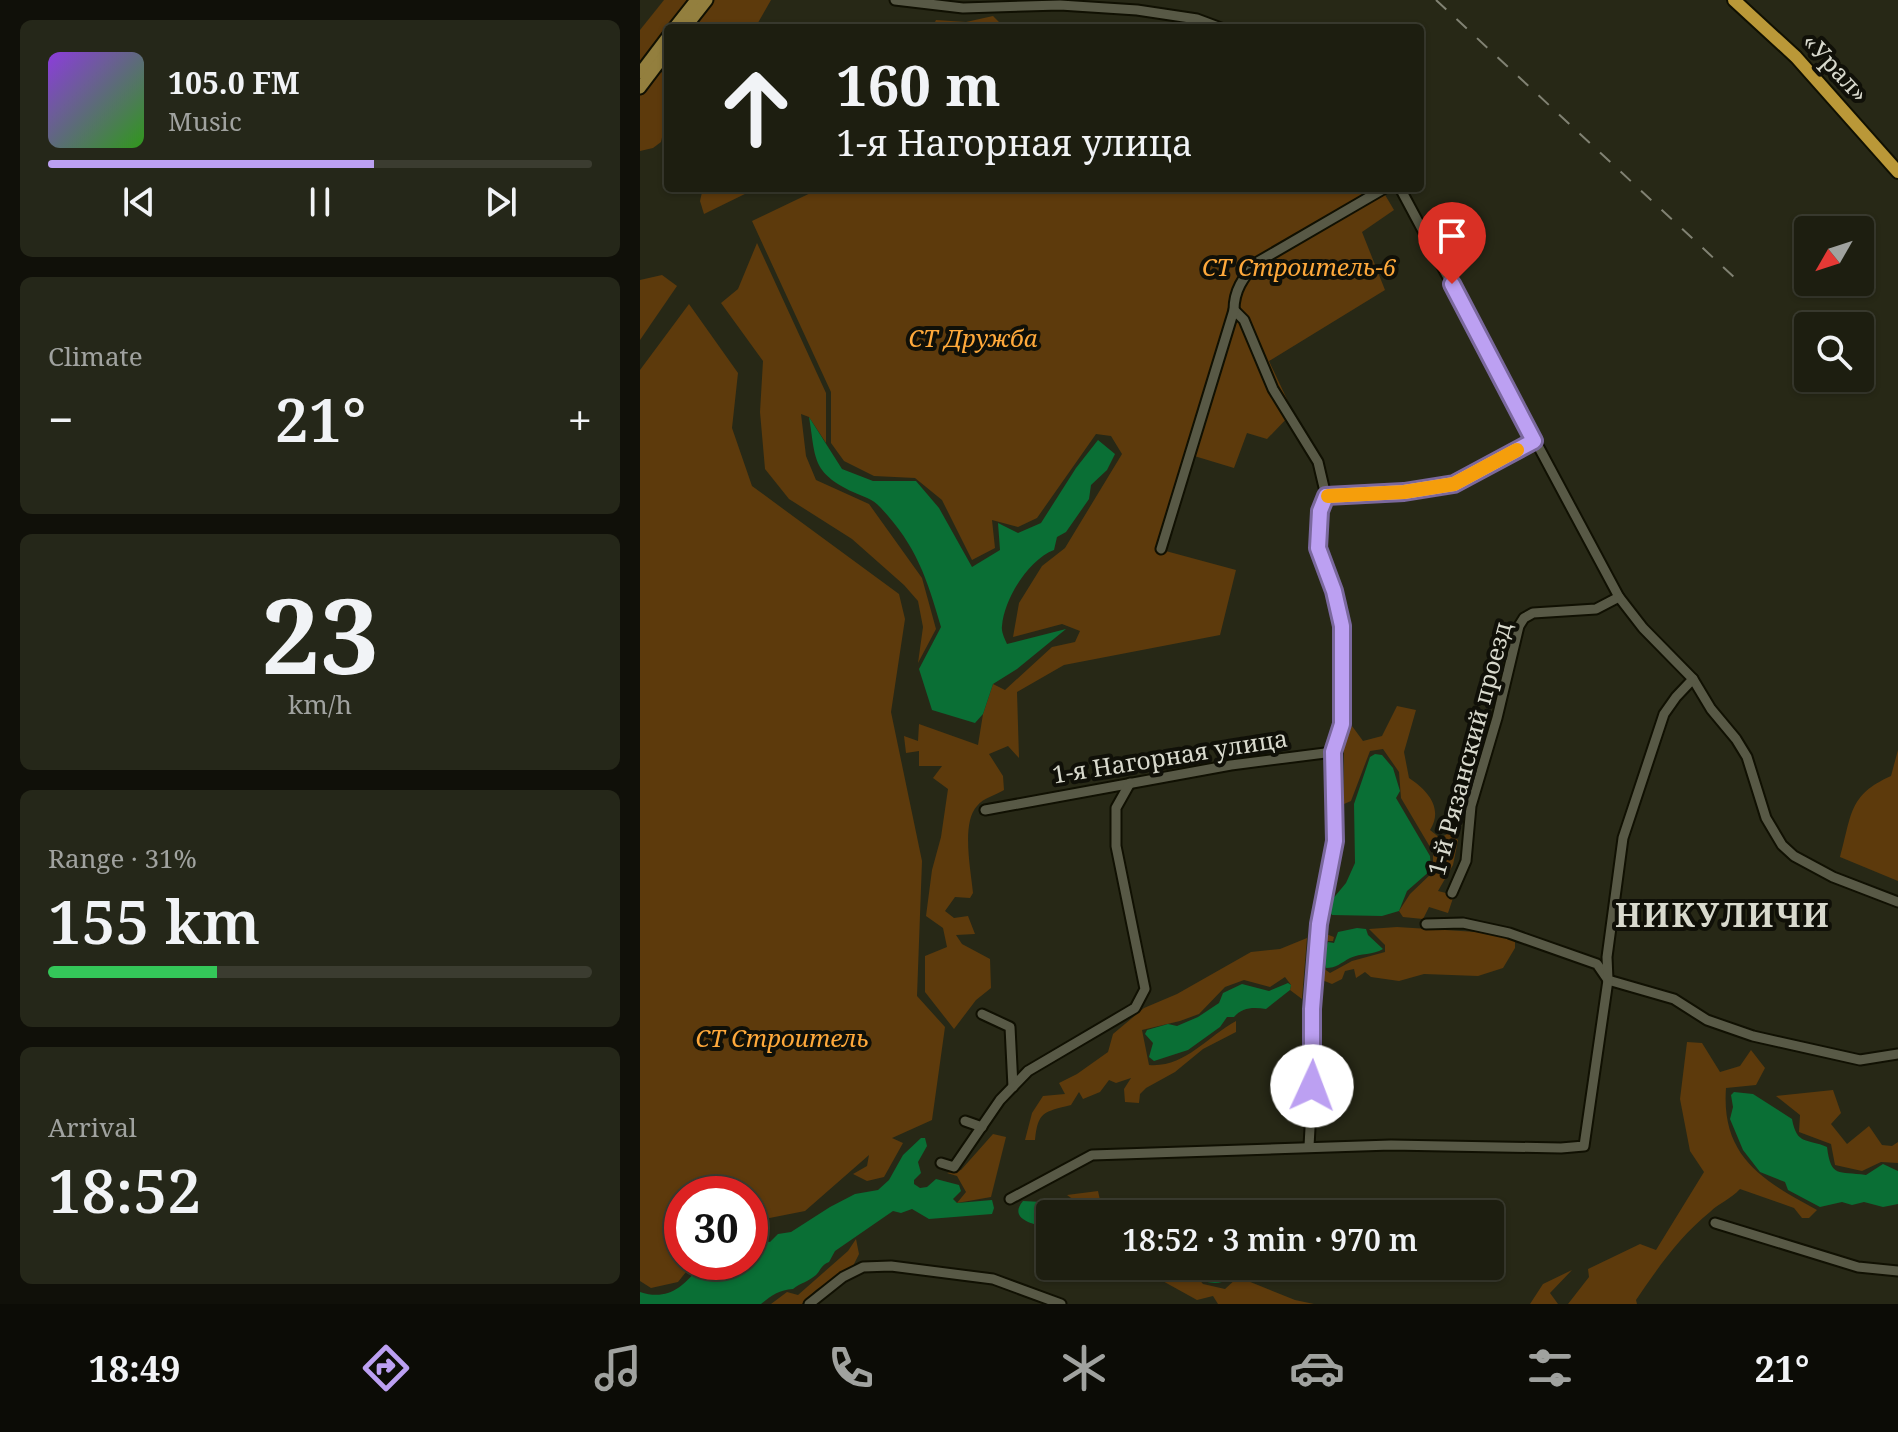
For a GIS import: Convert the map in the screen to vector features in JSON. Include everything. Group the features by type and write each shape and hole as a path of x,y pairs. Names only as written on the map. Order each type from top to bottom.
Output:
{"highway":[{"name":"«Урал»","path":"1734,0 1796,57 1898,172"}],"main road":[{"path":"677,24 696,0"},
{"path":"688,24 707,0"},
{"path":"640,73 664,41"},
{"path":"640,88 664,56"}],"street":[{"path":"895,0 963,8 1060,5 1137,10 1197,19 1210,24"},
{"path":"1161,549 1234,310 1234,295 1256,263 1378,192"},
{"path":"1402,192 1619,597 1643,628 1693,679 1711,709 1736,739 1747,757 1766,818 1782,845 1794,856 1833,877 1898,902"},
{"path":"1234,310 1244,320 1273,389 1318,462 1326,496 1320,511 1318,548 1334,591 1342,626 1342,724 1333,752 1335,841 1319,924 1312,1009 1314,1057 1309,1146"},
{"path":"1326,496 1404,492 1454,484 1534,441"},
{"name":"1-й Рязанский проезд","path":"1452,893 1466,861 1471,806 1497,718 1519,626 1524,618 1533,613 1596,609 1619,597"},
{"path":"1010,1199 1092,1155 1309,1146 1584,1146 1608,980 1607,957 1623,838 1664,714 1693,679"},
{"name":"1-я Нагорная улица","path":"985,810 1231,765 1333,752"},
{"path":"941,1163 954,1167 1000,1100 1028,1071 1135,1008 1145,989 1116,846 1116,808 1130,783"},
{"path":"1426,924 1463,923 1509,933 1597,964 1608,980 1674,999 1707,1020 1753,1036 1860,1060 1898,1054"},
{"path":"982,1014 1010,1027 1013,1087"},
{"path":"965,1121 982,1127"},
{"path":"1715,1223 1858,1267 1898,1271"},
{"path":"812,1301 843,1277 863,1267 891,1266 993,1279 1061,1304"}],"green space":[{"path":"664,0 688,0 669,24 664,24 664,31 640,62 640,30"},
{"path":"710,0 771,0 757,24 692,24"},
{"path":"993,16 999,22 934,24 936,20 966,22"},
{"path":"656,71 664,73 661,142 640,151 640,93"},
{"path":"702,192 749,192 704,214 700,201"},
{"path":"813,192 1383,192 1394,210 1362,232 1385,290 1269,361 1293,412 1267,439 1247,433 1234,468 1191,455 1162,550 1236,570 1220,635 1064,665 1017,692 1019,758 1008,746 989,754 1003,776 1004,790 983,801 972,814 968,848 973,893 970,898 955,897 945,911 954,918 968,916 975,934 956,935 962,944 990,959 991,988 976,1000 954,1029 925,992 925,956 947,947 943,928 926,916 948,789 933,778 942,766 919,766 919,751 906,753 904,736 918,741 919,724 978,745 983,714 993,684 1005,690 1052,647 1075,642 1080,631 1062,624 1013,637 1019,603 1042,566 1065,548 1122,454 1111,436 1096,434 1037,518 1018,527 992,520 995,548 972,560 942,500 915,478 874,476 844,461 831,443 831,392 752,221"},
{"path":"757,243 826,393 826,443 809,417 801,414 806,456 816,480 869,504 922,578 936,629 918,663 923,627 918,601 852,539 789,499 765,469 760,412 763,361 721,303 738,289"},
{"path":"662,275 677,286 640,340 640,280"},
{"name":"СТ Строитель","path":"689,304 738,373 732,428 752,486 899,594 905,619 891,712 922,861 917,996 945,1027 932,1120 892,1138 903,1143 884,1177 867,1181 853,1174 867,1166 869,1155 805,1211 768,1218 768,1176 664,1176 664,1280 680,1280 651,1288 640,1281 640,370"},
{"path":"1397,706 1416,710 1404,752 1409,778 1432,800 1435,814 1430,830 1440,838 1449,833 1458,840 1453,865 1438,891 1454,895 1448,913 1429,907 1423,919 1403,917 1399,911 1410,894 1433,872 1433,852 1401,798 1399,772 1383,749 1370,751 1351,801 1344,804 1344,743 1352,726 1363,741 1382,736"},
{"path":"1898,750 1898,881 1840,857 1854,808 1867,791 1891,776"},
{"path":"1397,927 1477,932 1515,938 1515,948 1503,968 1478,976 1424,974 1399,981 1371,977 1365,972 1356,978 1354,969 1345,971 1342,979 1332,984 1322,980 1319,953 1326,934 1334,937 1333,941 1326,941 1321,956 1323,968 1330,973 1352,961 1385,952 1385,945 1369,929"},
{"path":"1307,938 1302,999 1290,990 1291,985 1285,977 1270,987 1244,980 1225,987 1199,1014 1142,1030 1149,1065 1162,1065 1184,1057 1236,1021 1236,1032 1203,1049 1175,1072 1146,1088 1140,1094 1139,1103 1125,1102 1124,1089 1131,1078 1116,1083 1109,1080 1100,1092 1083,1099 1079,1092 1071,1105 1044,1114 1038,1123 1035,1140 1025,1140 1032,1113 1043,1096 1065,1094 1059,1083 1108,1052 1113,1034 1144,1008 1177,994 1251,952 1280,949"},
{"path":"1687,1042 1702,1043 1720,1072 1740,1066 1751,1050 1765,1068 1756,1085 1726,1088 1726,1112 1731,1132 1738,1149 1763,1177 1817,1210 1809,1218 1802,1218 1794,1208 1740,1189 1699,1221 1679,1242 1636,1300 1637,1304 1568,1304 1589,1277 1588,1269 1640,1244 1656,1250 1704,1172 1690,1151 1680,1099"},
{"path":"1833,1090 1841,1113 1831,1124 1847,1144 1869,1126 1882,1145 1892,1146 1898,1142 1898,1163 1881,1162 1862,1171 1835,1165 1831,1144 1799,1132 1800,1115 1776,1096"},
{"path":"993,1134 1006,1137 991,1197 957,1203 966,1192 957,1176 947,1173 961,1170"},
{"path":"1098,1191 1100,1200 1074,1200 1067,1195"},
{"path":"856,1239 859,1254 853,1266 816,1290 802,1304 771,1304 787,1292 798,1295 848,1251"},
{"path":"1572,1270 1550,1293 1558,1304 1530,1304 1543,1284"},
{"path":"1161,1280 1200,1280 1203,1284 1225,1289 1235,1280 1245,1280 1295,1300 1314,1304 1218,1304 1213,1296 1197,1300"}],"shaded area":[{"path":"809,417 842,469 873,481 916,481 939,508 972,567 1000,550 998,523 1018,533 1041,523 1098,440 1115,454 1107,470 1091,485 1089,499 1066,532 1057,537 1054,550 1036,562 1019,581 1007,604 1002,628 1007,644 1066,629 1017,669 993,684 983,714 975,723 932,710 919,669 941,627 925,578 903,535 880,507 839,485 822,470 815,453"},
{"path":"1382,755 1393,768 1400,791 1396,798 1430,856 1431,870 1407,891 1399,911 1382,916 1332,915 1328,909 1331,901 1346,883 1355,863 1354,804 1370,757"},
{"path":"1366,929 1383,949 1354,956 1326,968 1323,956 1328,942 1334,943 1338,932"},
{"path":"1288,983 1290,990 1266,1009 1248,1008 1234,1017 1227,1017 1220,1027 1188,1050 1154,1061 1149,1057 1153,1043 1145,1034 1147,1030 1168,1024 1177,1026 1198,1017 1219,1003 1223,993 1242,984 1269,991"},
{"path":"1734,1092 1753,1094 1792,1119 1800,1137 1827,1147 1831,1164 1842,1173 1866,1175 1883,1164 1898,1171 1898,1204 1883,1207 1864,1202 1852,1205 1842,1202 1820,1207 1788,1190 1785,1182 1760,1172 1743,1150 1730,1119 1733,1107 1731,1095"},
{"path":"921,1138 925,1138 927,1146 918,1162 921,1173 914,1184 920,1188 927,1187 936,1179 959,1185 961,1191 953,1199 957,1203 992,1200 992,1214 929,1219 912,1209 901,1213 893,1211 835,1251 829,1262 813,1277 761,1304 640,1304 640,1292 669,1293 687,1280 768,1280 768,1242 778,1234 791,1232 855,1194 878,1190 889,1180 903,1155"},
{"path":"1023,1201 1036,1202 1036,1224 1021,1217 1019,1207"}],"railway":[{"path":"1436,0 1735,278"}],"slow traffic":[{"path":"1328,496 1404,492 1454,484 1517,450"}],"district":[{"name":"НИКУЛИЧИ","path":"1723,916"}],"route":[{"path":"1312,1086 1312,1009 1319,924 1335,841 1333,752 1342,724 1342,626 1334,591 1318,548 1320,511 1326,496 1404,492 1454,484 1534,441 1452,284"}],"park label":[{"name":"СТ Строитель-6","path":"1299,268"},
{"name":"СТ Дружба","path":"973,339"}]}
